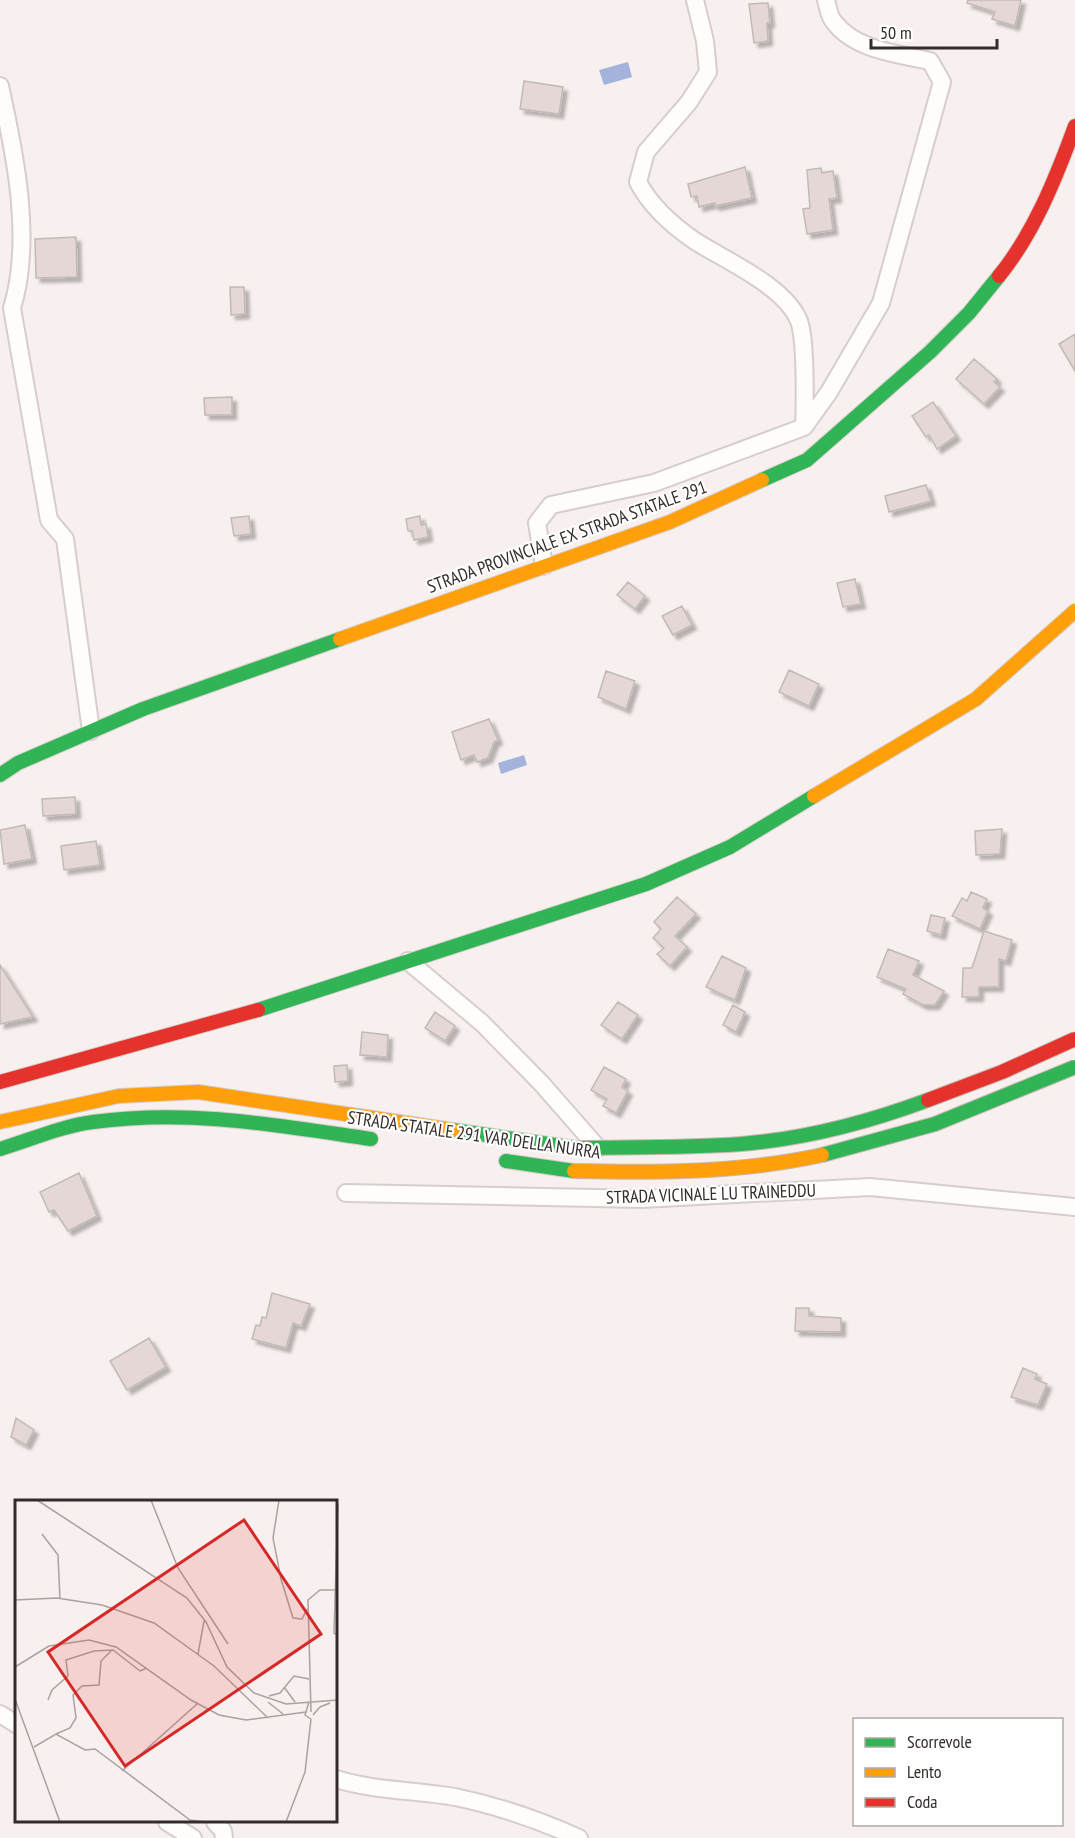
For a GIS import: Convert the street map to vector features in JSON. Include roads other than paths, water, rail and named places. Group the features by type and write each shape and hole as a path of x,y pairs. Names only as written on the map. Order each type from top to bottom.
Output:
{"main road":[{"name":"STRADA PROVINCIALE EX STRADA STATALE 291","path":"0,775 18,763 143,708 670,522 807,460 930,352 969,313 1011,261 1054,183 1075,126"},
{"path":"0,1082 264,1008 646,884 730,847 976,699 1075,611"},
{"name":"STRADA STATALE 291 VAR DELLA NURRA","path":"0,1122 119,1096 198,1092 576,1148 742,1144 817,1132 901,1110 1002,1072 1075,1039"},
{"name":"STRADA STATALE 291 VAR DELLA NURRA","path":"496,1160 574,1171 688,1173 748,1168 815,1156 911,1133 1013,1095 1075,1067"},
{"name":"STRADA STATALE 291 VAR DELLA NURRA","path":"0,1149 90,1122 172,1115 227,1118 386,1141"}],"street":[{"path":"695,0 705,40 708,72 689,102 646,152 638,182 648,200 692,239 784,297 799,322 805,396 804,427"},
{"path":"544,566 537,523 551,505 654,483 804,427 829,392 881,303 942,82 930,61 872,48 846,35 832,21 826,0"},
{"path":"0,86 18,169 21,280 12,308 49,520 65,539 91,731"},
{"path":"408,961 482,1023 541,1083 642,1198"},
{"name":"STRADA VICINALE LU TRAINEDDU","path":"346,1193 642,1198 870,1187 1075,1207"},
{"path":"0,1714 15,1723"},
{"path":"338,1780 364,1787 455,1797 531,1816 579,1838"},
{"path":"170,1823 193,1838"},
{"path":"217,1823 223,1831 224,1838"}],"water":[{"path":"628,62 632,77 604,85 599,70"},
{"path":"524,755 527,765 501,774 498,763"}]}
